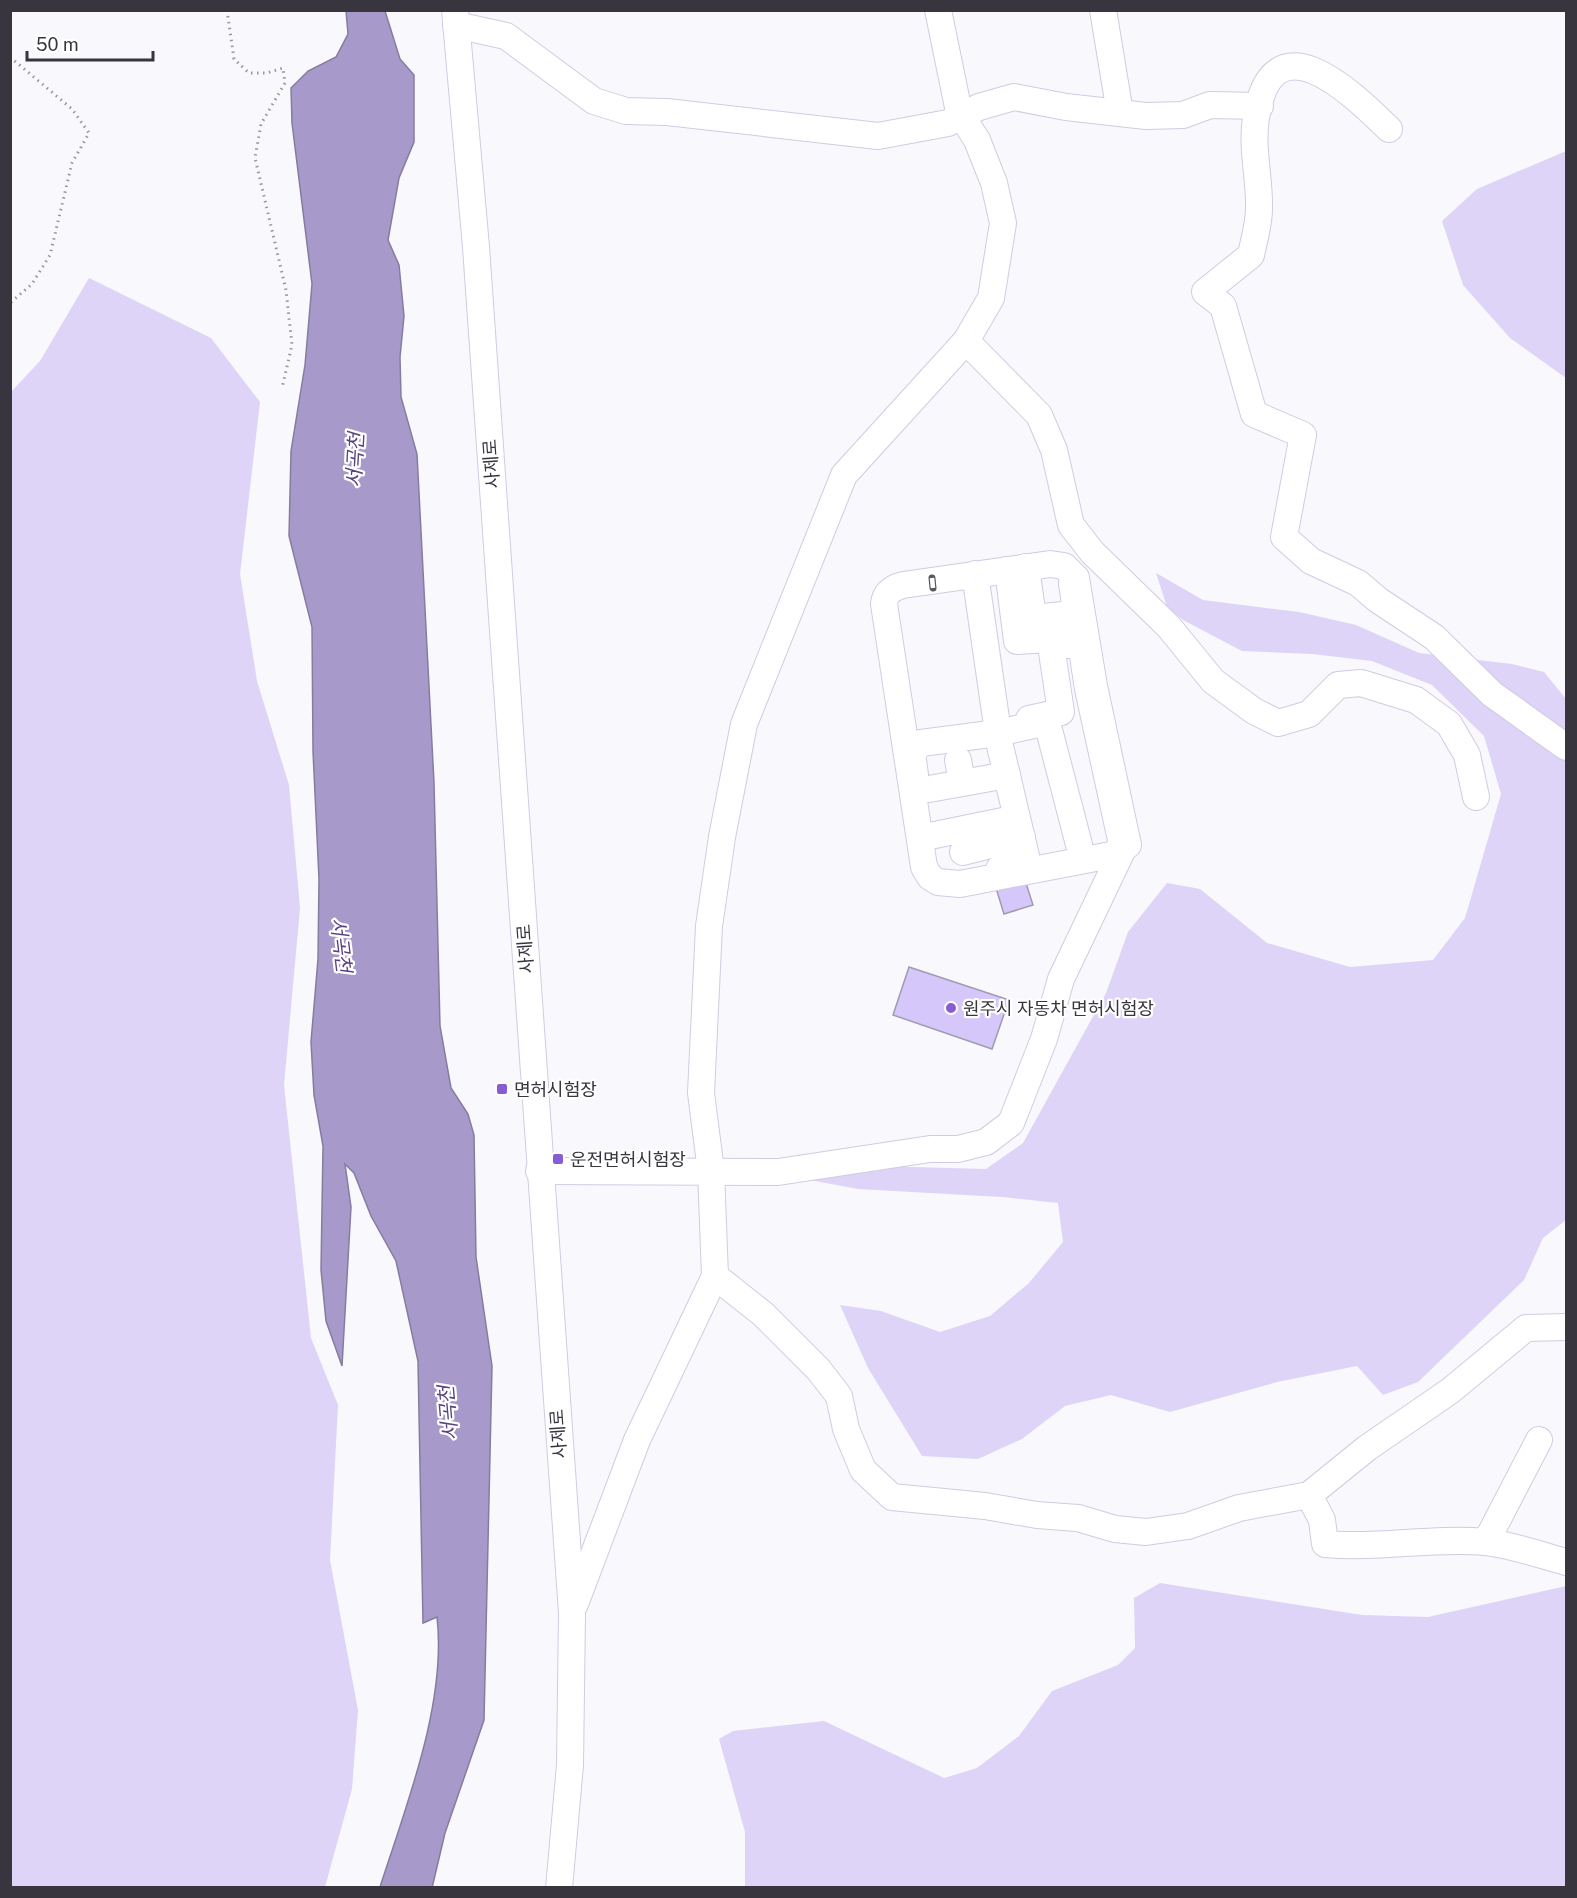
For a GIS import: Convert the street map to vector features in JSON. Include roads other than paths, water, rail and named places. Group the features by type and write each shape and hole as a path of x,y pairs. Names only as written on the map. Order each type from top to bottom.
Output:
{"street":[{"path":"572,1613 637,1440 715,1276 711,1172 701,1093 709,926 722,837 744,724 844,475 966,340 991,298 1003,223 994,183 977,140 962,116 950,75 938,10"},
{"path":"1103,10 1120,113"},
{"path":"455,18 506,36 594,101 626,111 667,112 878,136 948,123 980,107 1014,97 1066,107 1146,116 1183,115 1210,105 1260,106"},
{"name":"사제로","path":"455,18 477,247 539,1171 572,1613 570,1765 559,1887"},
{"path":"1389,129 1348,89 1303,67 1281,67 1269,76 1256,118 1259,211 1251,255 1205,292 1223,306 1254,414 1303,435 1284,537 1311,561 1358,584 1434,637 1492,694 1566,747"},
{"path":"966,340 1039,415 1053,450 1071,525 1092,552 1169,627 1213,681 1254,711 1278,723 1309,714 1338,685 1361,683 1416,699 1449,724 1467,755 1476,797"},
{"path":"539,1171 778,1173 930,1149 958,1149 986,1142 1011,1123 1044,1040 1061,979 1125,847 1076,578 1069,569 1058,564 1017,568 906,588 889,597 888,607 906,725 912,731 930,733 999,729 1061,712 1050,639 1017,641 1017,568"},
{"path":"978,576 999,729 1034,860 1038,862 1111,855 1125,847"},
{"path":"978,576 898,586 884,600 891,666 924,867 930,877 951,885 1078,857"},
{"path":"999,771 943,780 912,757 914,749 921,743 1039,724 1078,857"},
{"path":"943,780 925,837 932,866 941,875 950,877 1020,863 1026,856 1013,829 999,771 999,729"},
{"path":"925,837 972,840 1013,829"},
{"path":"715,1276 763,1314 818,1369 839,1396 846,1429 862,1470 892,1497 1078,1518 1115,1529 1146,1532 1188,1526 1239,1508 1309,1495 1367,1448 1450,1391 1526,1328 1566,1327"},
{"path":"1486,1542 1539,1440"},
{"path":"1309,1495 1322,1520 1325,1544 1360,1548 1410,1543 1486,1542 1566,1562"}],"water":[{"name":"서곡천","path":"346,11 385,11 400,59 414,75 414,142 399,178 388,240 399,265 404,316 400,357 401,397 417,454 434,783 440,1026 451,1088 468,1114 474,1135 476,1257 492,1366 484,1720 445,1833 432,1888 380,1887 412,1789 430,1719 436,1684 437,1617 423,1623 418,1361 396,1261 371,1216 354,1173 345,1164 351,1207 342,1366 326,1321 321,1270 323,1146 314,1095 311,1042 318,959 319,879 313,751 312,627 289,536 291,451 305,365 312,284 292,123 291,88 308,71 336,57 348,34"}],"railway":[{"path":"932,578 933,588"}],"place":[{"name":"원주시 자동차 면허시험장","path":"951,1008"},
{"name":"면허시험장","path":"502,1089"},
{"name":"운전면허시험장","path":"558,1159"}]}
